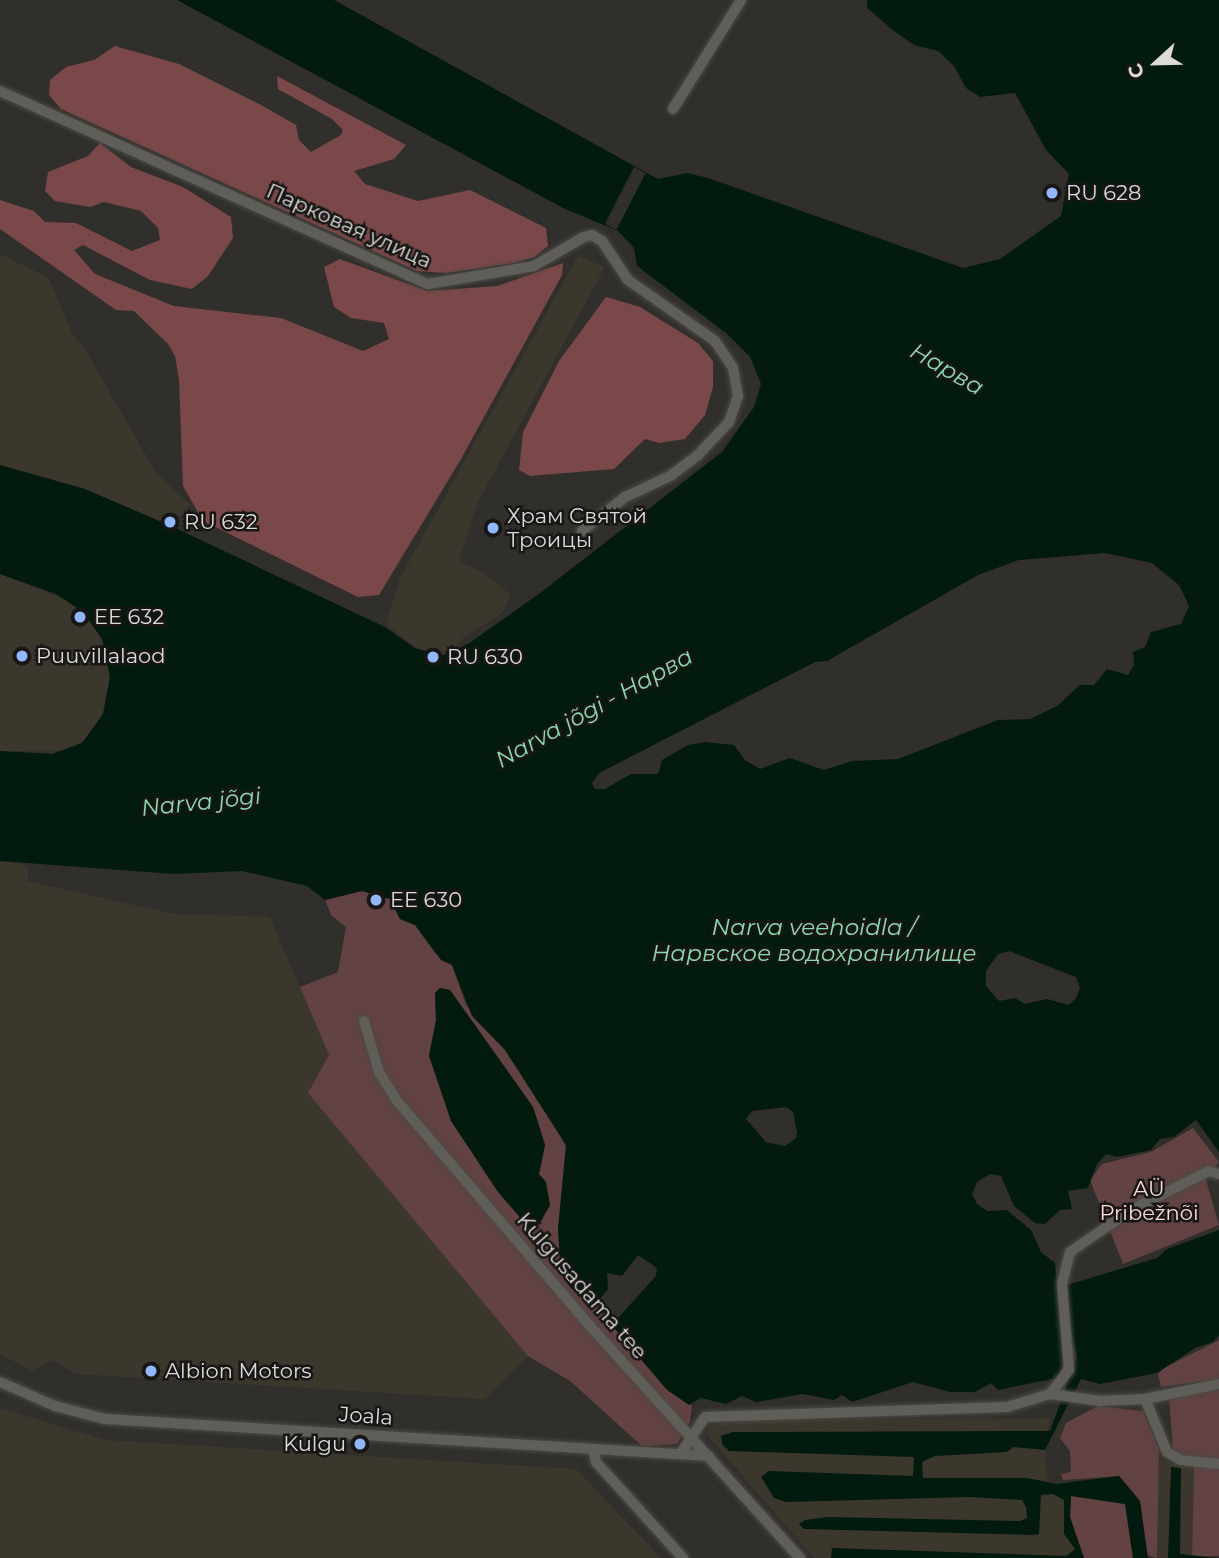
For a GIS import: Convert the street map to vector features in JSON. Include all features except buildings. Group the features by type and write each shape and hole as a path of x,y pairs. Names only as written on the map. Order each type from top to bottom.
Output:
{"street":[{"path":"673,109 741,0"},
{"name":"Парковая улица","path":"0,91 428,284 522,269 592,235 602,241 628,280 715,341 733,368 738,396 729,422 698,455 670,476 625,497 582,531"},
{"name":"Kulgusadama tee","path":"364,1021 379,1072 398,1102 591,1327 800,1558"},
{"path":"1054,1395 1069,1370 1062,1284 1070,1252 1131,1210 1209,1171 1219,1174"},
{"name":"Joala","path":"0,1382 55,1406 105,1419 681,1453 709,1457"},
{"path":"681,1453 705,1418 1007,1407 1054,1395 1145,1399 1219,1384"},
{"path":"1145,1399 1164,1446 1181,1460 1219,1464"},
{"path":"593,1449 596,1462 683,1558"}],"shaded area":[{"path":"115,46 179,64 263,106 296,125 299,140 311,152 341,135 343,130 332,119 278,89 277,76 406,145 394,159 354,171 365,184 418,201 470,190 546,228 548,246 534,257 514,263 446,273 417,271 61,109 49,95 50,80 66,67 94,60"},
{"path":"100,143 131,167 183,187 231,217 233,238 208,276 192,289 150,280 83,245 74,250 95,274 174,306 281,318 363,351 389,339 384,323 351,318 334,307 324,267 340,259 427,291 497,286 563,263 562,275 461,459 379,595 358,597 203,521 183,486 179,380 175,356 168,344 134,311 116,310 0,229 0,200 34,211 45,222 76,223 132,251 160,240 158,228 141,211 104,202 90,207 55,201 45,191 48,172 88,156"},
{"path":"0,254 49,278 72,334 84,347 154,470 190,505 171,526 85,489 0,465"},
{"path":"578,256 605,267 477,504 459,561 484,573 511,595 502,613 463,638 453,651 441,654 417,649 386,624 400,578"},
{"path":"606,297 640,307 698,343 713,361 713,387 705,415 685,439 659,443 645,439 614,469 530,476 519,470 523,432 559,361"},
{"path":"0,574 69,601 89,618 105,646 110,677 103,714 92,734 68,751 0,751"},
{"path":"0,861 23,864 29,870 27,881 174,914 270,917 329,1055 328,1063 446,1255 528,1356 485,1399 77,1374 51,1360 32,1371 0,1354"},
{"path":"0,1408 105,1440 576,1469 661,1558 0,1558"},
{"path":"1050,1418 1045,1450 1047,1481 1057,1484 1112,1479 1148,1558 814,1558 707,1435 707,1427 732,1420"},
{"path":"1159,1460 1194,1468 1192,1556 1219,1558 1157,1558"}],"green space":[{"path":"362,891 390,899 400,919 415,925 435,953 452,965 466,1005 505,1050 556,1126 567,1150 558,1232 561,1274 571,1288 595,1305 669,1391 692,1405 690,1421 677,1444 642,1446 570,1381 528,1356 308,1093 329,1055 300,987 338,972 346,927 331,915 325,900","holes":["440,988 450,990 533,1107 545,1145 539,1174 550,1205 540,1224 528,1227 488,1177 429,1056 436,1020 435,993"]},
{"name":"AÜ Pribežnõi","path":"1193,1128 1219,1162 1206,1180 1219,1225 1123,1264 1090,1180 1102,1164 1151,1152"},
{"path":"1219,1340 1219,1379 1161,1387 1158,1374 1164,1368"},
{"path":"1219,1390 1219,1556 1192,1557 1194,1468 1187,1456 1173,1452 1169,1396"},
{"path":"1098,1406 1143,1411 1159,1449 1157,1558 1147,1555 1140,1501 1119,1476 1063,1480 1061,1474 1071,1472 1070,1451 1060,1438 1066,1423"},
{"path":"1071,1496 1125,1504 1133,1558 1084,1558 1070,1517"}],"water":[{"name":"Narva veehoidla / Нарвское водохранилище","path":"177,0 334,0 658,179 687,173 708,178 963,268 1000,259 1061,216 1069,174 1046,150 1015,93 980,97 966,88 954,66 938,51 914,45 894,31 867,8 867,0 1219,0 1219,1152 1196,1120 1174,1137 1160,1139 1151,1150 1117,1157 1106,1154 1097,1164 1088,1188 1068,1191 1072,1209 1060,1210 1045,1224 1035,1223 1014,1206 1001,1176 990,1174 977,1182 972,1194 977,1204 987,1211 1007,1210 1031,1230 1041,1252 1055,1263 1065,1360 1057,1378 998,1390 991,1383 975,1392 950,1392 913,1382 852,1402 842,1395 834,1400 803,1394 756,1402 742,1396 726,1404 701,1398 689,1405 667,1390 615,1329 617,1319 656,1276 657,1268 638,1255 622,1276 607,1273 608,1289 595,1305 571,1288 561,1274 558,1228 566,1145 505,1050 472,1016 452,965 441,960 415,925 400,919 390,899 362,891 325,900 307,886 242,871 173,874 0,861 0,751 52,754 82,743 103,714 110,677 102,639 83,612 56,594 0,574 0,465 85,489 171,526 385,627 415,648 441,656 468,644 540,593 722,452 754,407 761,384 750,357 726,333 637,266 634,248 618,231 563,208","holes":["1105,553 1152,563 1179,585 1189,606 1181,624 1151,632 1145,647 1133,652 1134,665 1128,675 1107,669 1094,685 1080,685 1057,706 1030,719 998,720 898,759 852,761 824,770 790,758 760,769 745,760 734,745 705,742 688,745 662,760 658,774 631,774 605,789 595,789 592,783 599,773 815,662 827,661 978,575 1019,560","1009,951 1076,977 1080,988 1076,998 1069,1005 1047,999 1025,1004 1015,998 999,1001 986,986 986,971 998,954","786,1107 793,1112 796,1138 785,1146 766,1142 746,1119 752,1111"]},
{"path":"440,988 450,990 533,1107 545,1145 539,1174 546,1182 550,1205 537,1227 529,1228 498,1192 451,1121 429,1056 436,1020 435,993"},
{"path":"1219,1230 1219,1335 1213,1342 1195,1348 1157,1373 1100,1384 1081,1379 1045,1450 1013,1447 1007,1452 935,1456 922,1462 923,1478 1027,1478 1057,1484 1119,1476 1140,1501 1148,1558 1133,1558 1125,1504 1071,1496 1070,1517 1084,1558 831,1558 832,1548 1066,1556 1075,1549 1064,1534 1064,1500 1053,1494 1041,1495 1039,1534 1035,1535 804,1529 799,1524 805,1520 828,1517 1020,1521 1027,1518 1022,1500 969,1497 786,1502 774,1498 761,1477 769,1471 913,1476 914,1457 729,1451 722,1444 721,1436 733,1432 1050,1431 1077,1357 1067,1313 1067,1285 1157,1258 1167,1249"},
{"path":"1171,1467 1181,1468 1180,1554 1219,1558 1168,1558"}],"pier":[{"path":"634,167 646,173 617,230 605,224"}],"place":[{"name":"RU 628","path":"1052,193"},
{"name":"RU 632","path":"170,522"},
{"name":"Храм Святой Троицы","path":"493,528"},
{"name":"EE 632","path":"80,617"},
{"name":"Puuvillalaod","path":"22,656"},
{"name":"RU 630","path":"433,657"},
{"name":"EE 630","path":"376,900"},
{"name":"Albion Motors","path":"151,1371"},
{"name":"Kulgu","path":"360,1444"}],"water label":[{"name":"Нарва","path":"947,369"},
{"name":"Narva jõgi - Нарва","path":"594,708"},
{"name":"Narva jõgi","path":"201,802"}]}
